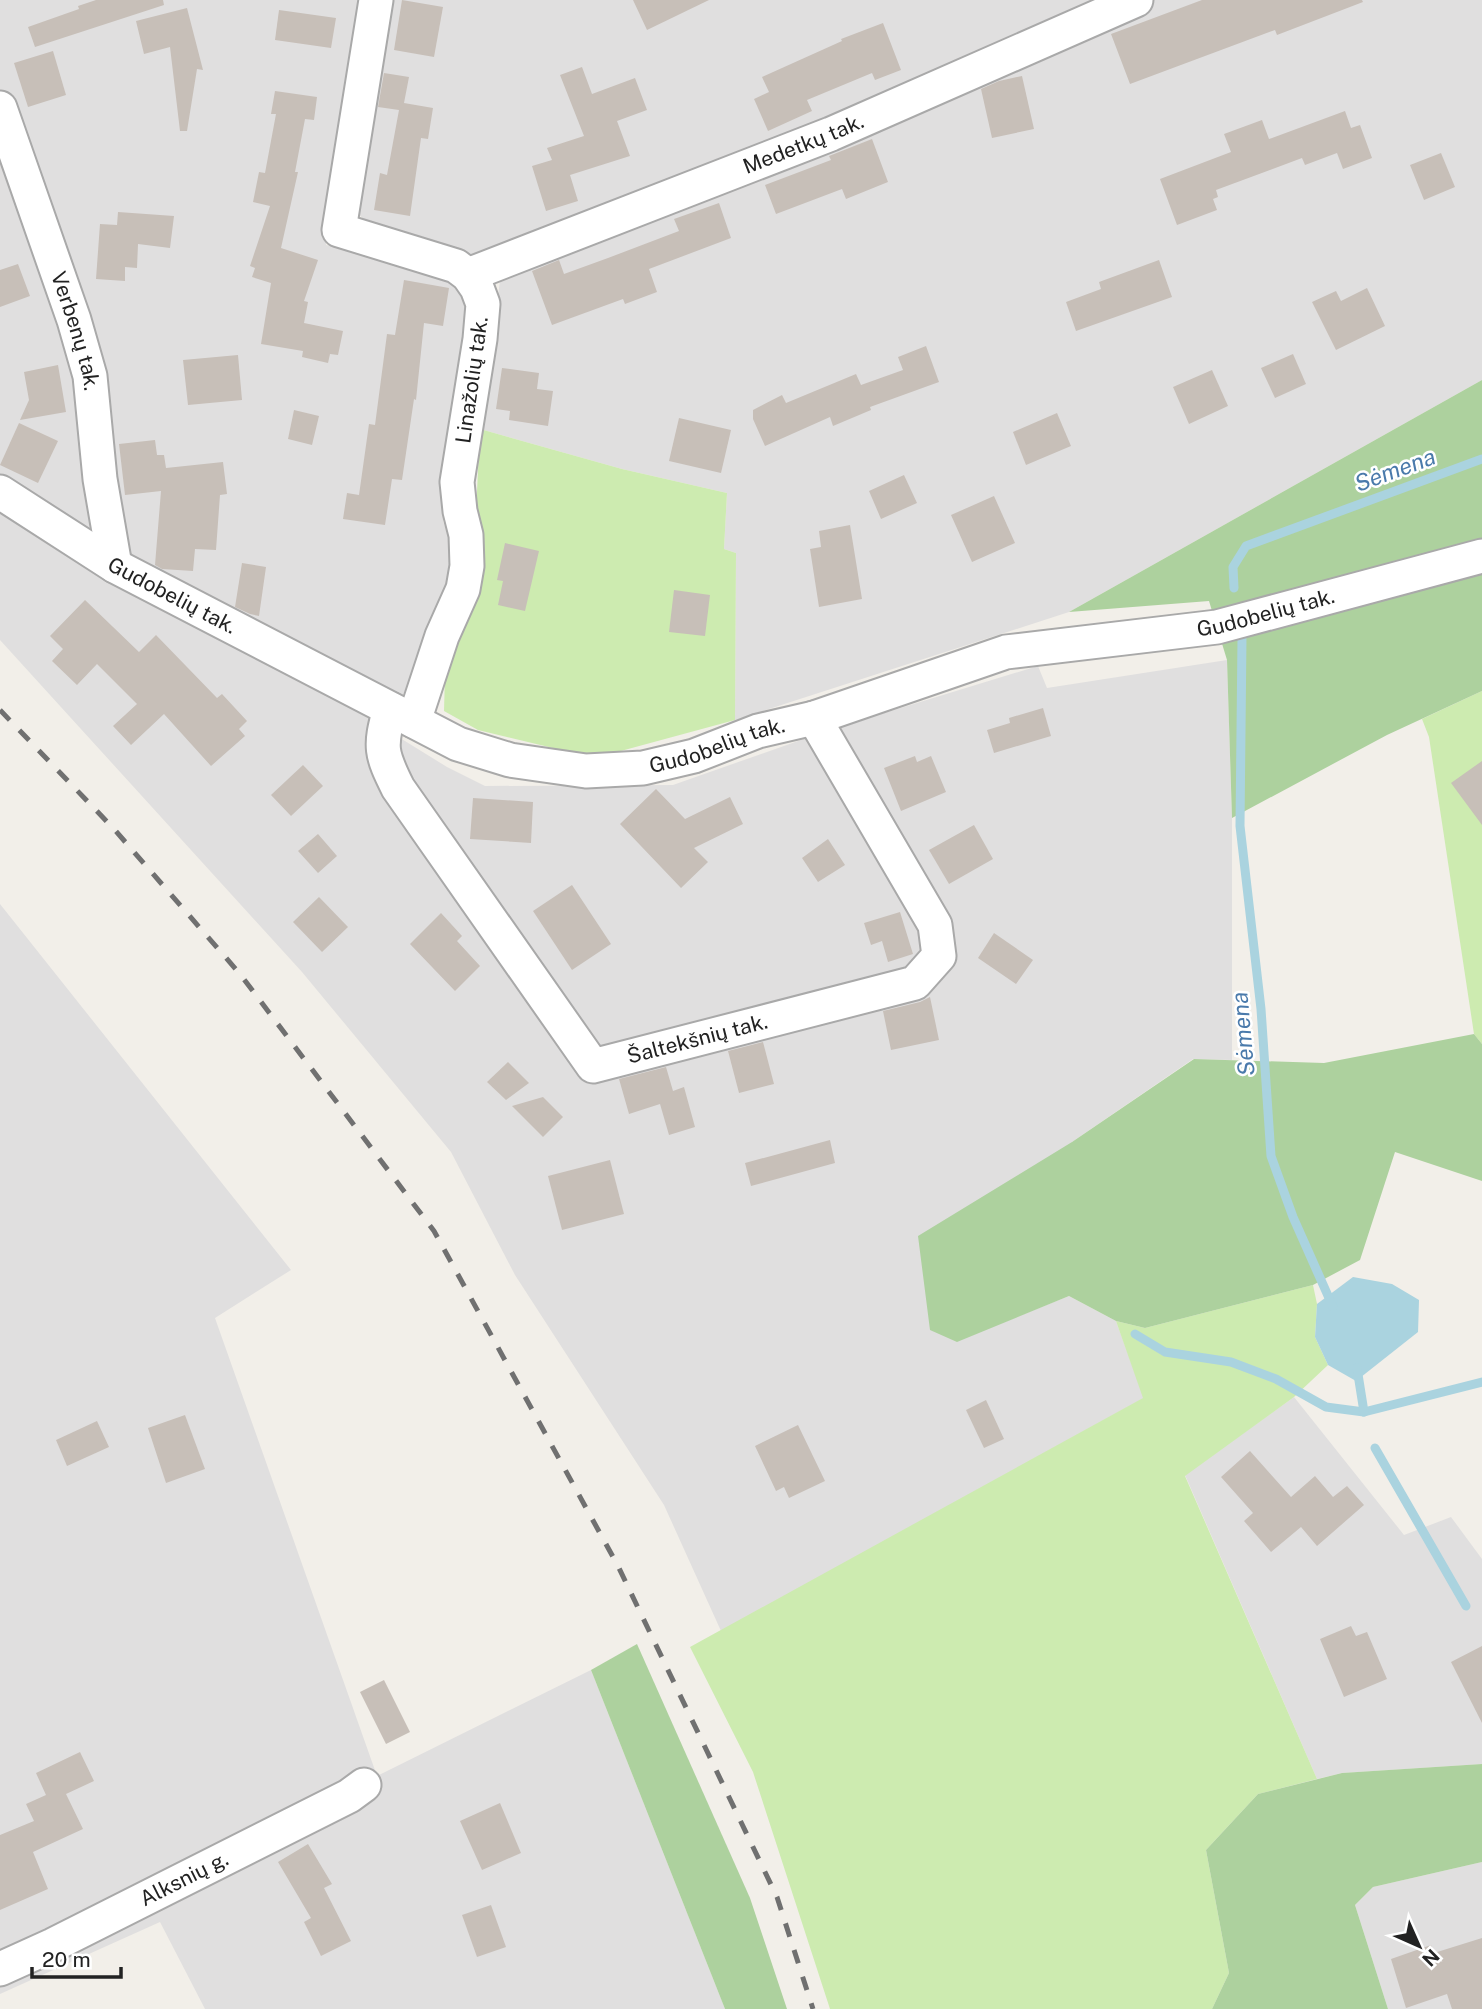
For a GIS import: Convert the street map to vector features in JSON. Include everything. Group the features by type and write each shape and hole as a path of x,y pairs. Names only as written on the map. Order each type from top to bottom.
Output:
{"street":[{"path":"376,0 339,230 456,266 468,275"},
{"name":"Medetkų tak.","path":"468,275 831,134 1136,0"},
{"name":"Verbenų tak.","path":"0,108 74,320 90,376 100,479 115,566"},
{"name":"Linažolių tak.","path":"402,715 463,589 467,566 466,535 457,482 481,339 482,304 477,288 468,275"},
{"name":"Gudobelių tak.","path":"0,492 115,566 458,744 497,756 586,771 643,768 694,756 758,731 814,718 1006,652 1217,627 1482,556"},
{"name":"Šaltekšnių tak.","path":"402,715 383,732 383,758 398,789 593,1066 915,983 939,956 935,925 814,718"},
{"name":"Alksnių g.","path":"0,1969 300,1821 349,1796 364,1785"}],"shaded area":[{"path":"0,0 366,0 326,245 444,269 458,280 469,306 443,521 459,567 425,656 397,705 0,484"},
{"path":"391,0 1482,0 1482,380 1069,612 735,720 736,553 724,549 727,493 622,469 480,429 500,281 461,257 375,232 356,211"},
{"path":"0,511 358,712 447,767 485,786 673,785 832,729 1038,666 1047,688 1227,660 1232,818 1232,1060 1193,1059 1072,1142 957,1341 1069,1296 1116,1321 1144,1398 721,1631 664,1505 515,1275 451,1152 302,972 0,640"},
{"path":"0,904 291,1270 215,1318 377,1776 591,1670 725,2009 205,2009 160,1922 0,1994"},
{"path":"1294,1397 1404,1535 1451,1517 1482,1559 1482,1764 1342,1773 1317,1779 1185,1475"},
{"path":"1482,1862 1482,2009 1388,2009 1355,1905 1373,1887"}],"green space":[{"path":"1482,380 1482,691 1387,735 1232,818 1227,660 1209,601 1069,612"},
{"path":"480,429 622,469 727,493 724,549 736,553 735,720 595,758 478,730 444,711 445,675 472,596"},
{"path":"1482,691 1482,1044 1474,1034 1429,737 1422,719"},
{"path":"1474,1034 1482,1044 1482,1181 1395,1152 1360,1260 1313,1285 1145,1328 1116,1321 1069,1296 957,1342 930,1330 918,1236 1072,1142 1194,1059 1324,1063"},
{"path":"1313,1285 1317,1304 1315,1337 1328,1365 1294,1397 1185,1476 1317,1779 1258,1794 1206,1850 1229,1973 1212,2009 830,2009 753,1772 690,1647 1143,1398 1116,1321 1145,1328"},
{"path":"637,1644 750,1898 787,2009 725,2009 591,1670"},
{"path":"1482,1764 1482,1862 1373,1887 1355,1905 1388,2009 1212,2009 1229,1973 1206,1850 1258,1794 1342,1773"}],"water":[{"path":"1353,1277 1392,1284 1419,1300 1418,1332 1356,1381 1328,1365 1315,1337 1317,1304"}],"building":[{"path":"96,0 163,0 164,5 35,47 28,27"},
{"path":"402,0 443,7 434,57 394,50"},
{"path":"633,0 709,0 647,30"},
{"path":"1202,0 1363,2 1277,35 1275,30 1130,84 1111,34"},
{"path":"187,8 203,70 197,69 187,131 180,131 170,47 144,54 136,21"},
{"path":"279,10 336,18 331,48 275,40"},
{"path":"883,23 901,70 875,80 872,73 807,100 812,111 768,131 754,99 769,92 762,77 842,41 841,39"},
{"path":"53,51 66,95 28,107 14,63"},
{"path":"582,67 592,94 635,78 647,110 617,121 630,156 570,175 578,201 546,211 532,166 552,160 547,148 584,136 560,75"},
{"path":"384,73 409,77 404,103 433,108 428,139 421,138 410,216 374,210 380,173 387,175 399,110 378,107"},
{"path":"1022,76 1034,129 992,138 981,89 999,81"},
{"path":"275,91 317,97 314,120 305,119 295,172 298,172 281,248 318,260 304,301 308,302 304,323 343,331 338,355 330,354 328,363 302,357 303,351 261,344 271,283 252,277 255,268 250,266 270,206 253,202 259,172 265,173 276,114 271,114"},
{"path":"1345,111 1351,128 1360,125 1372,158 1343,169 1337,153 1305,165 1302,158 1216,190 1218,197 1213,199 1217,210 1177,225 1160,179 1231,152 1224,134 1262,120 1269,139"},
{"path":"872,139 888,182 846,199 842,189 776,214 765,185 831,160 829,156"},
{"path":"1441,153 1455,187 1424,200 1410,165"},
{"path":"719,203 731,238 649,269 657,292 625,304 623,299 552,325 532,271 559,260 564,274 679,231 674,219"},
{"path":"118,212 174,216 170,248 138,244 137,268 125,267 125,281 96,279 100,224 117,225"},
{"path":"1159,260 1172,297 1076,331 1066,302 1101,289 1099,282"},
{"path":"18,264 30,296 0,307 0,270"},
{"path":"404,280 449,288 443,326 424,323 416,400 414,399 402,480 392,479 385,525 343,519 347,493 359,495 369,424 375,425 387,334 395,335"},
{"path":"1367,288 1385,326 1336,350 1312,302 1336,291 1341,301"},
{"path":"926,346 939,382 870,407 871,410 833,426 830,417 765,446 753,419 753,410 782,395 786,403 856,374 861,385 903,370 898,357"},
{"path":"1293,354 1306,384 1275,398 1261,368"},
{"path":"238,355 242,400 188,405 183,360"},
{"path":"58,365 66,412 20,420 29,400 24,372"},
{"path":"502,368 539,373 537,389 553,391 548,426 509,420 510,411 496,409"},
{"path":"1212,370 1228,406 1189,424 1173,387"},
{"path":"294,410 319,416 312,445 288,439"},
{"path":"1057,413 1071,446 1026,465 1013,432"},
{"path":"679,418 731,430 721,473 669,461"},
{"path":"19,423 58,441 38,483 0,465"},
{"path":"155,440 157,455 164,455 166,468 223,462 227,494 220,495 216,550 195,549 193,571 162,569 155,565 161,491 125,495 119,444"},
{"path":"904,475 917,503 881,519 869,491"},
{"path":"994,496 1015,543 972,562 951,515"},
{"path":"850,525 862,599 819,607 810,549 821,547 819,531"},
{"path":"505,543 539,551 525,611 498,605 503,581 497,580"},
{"path":"242,563 266,567 259,616 235,607"},
{"path":"674,590 710,595 705,636 669,632"},
{"path":"85,600 139,652 156,635 217,698 222,694 247,721 239,729 245,736 211,766 164,714 131,745 113,726 137,704 97,664 77,685 52,661 63,649 50,636"},
{"path":"1043,708 1051,736 994,753 987,730 1010,723 1009,718"},
{"path":"915,756 917,762 931,756 946,792 901,811 884,768"},
{"path":"1482,761 1482,825 1451,783"},
{"path":"303,765 323,786 291,816 271,795"},
{"path":"656,789 685,819 730,797 743,824 694,848 708,862 681,888 620,824"},
{"path":"473,798 533,802 531,843 470,839"},
{"path":"974,825 993,859 949,884 929,850"},
{"path":"318,834 337,856 318,873 298,851"},
{"path":"828,839 845,865 818,882 802,858"},
{"path":"572,885 611,944 572,970 533,911"},
{"path":"319,897 348,927 322,952 293,922"},
{"path":"900,912 913,954 888,962 882,941 871,945 864,923"},
{"path":"441,913 462,936 457,941 480,966 455,991 410,944"},
{"path":"994,933 1033,960 1016,984 978,958"},
{"path":"930,997 939,1040 891,1050 883,1011"},
{"path":"763,1042 774,1084 739,1093 728,1051"},
{"path":"508,1062 529,1083 506,1100 487,1082"},
{"path":"666,1067 673,1091 684,1087 695,1127 669,1135 660,1104 629,1114 619,1079"},
{"path":"543,1097 563,1117 543,1137 512,1106"},
{"path":"830,1140 835,1163 751,1186 745,1163"},
{"path":"610,1160 624,1214 562,1230 548,1176"},
{"path":"986,1400 1004,1439 984,1448 966,1410"},
{"path":"185,1415 205,1469 166,1483 148,1428"},
{"path":"97,1421 109,1447 67,1466 56,1440"},
{"path":"798,1425 825,1481 789,1498 784,1487 776,1491 755,1446"},
{"path":"1250,1451 1291,1497 1315,1476 1333,1497 1347,1486 1364,1505 1317,1546 1301,1527 1271,1552 1244,1521 1253,1513 1221,1477"},
{"path":"1351,1626 1356,1636 1367,1632 1387,1679 1344,1697 1320,1639"},
{"path":"1482,1646 1482,1723 1451,1662"},
{"path":"384,1680 410,1732 386,1744 360,1692"},
{"path":"80,1752 94,1781 66,1794 83,1829 33,1852 48,1889 0,1910 0,1835 34,1821 26,1804 46,1795 36,1773"},
{"path":"500,1803 521,1853 482,1870 460,1821"},
{"path":"308,1844 332,1884 324,1888 351,1941 321,1956 304,1922 311,1918 278,1862"},
{"path":"491,1905 506,1947 477,1957 462,1915"},
{"path":"1482,1938 1482,2009 1452,2009 1447,1994 1406,2008 1391,1959 1431,1945 1434,1953"}],"waterway":[{"name":"Sėmena","path":"1234,588 1233,567 1246,546 1482,459"},
{"name":"Sėmena","path":"1242,637 1240,826 1261,1009 1271,1156 1293,1217 1333,1307"},
{"path":"1135,1334 1165,1352 1231,1362 1276,1379 1326,1407 1364,1412 1482,1382"},
{"name":"Sėmena","path":"1357,1368 1364,1412"},
{"name":"Sėmena","path":"1375,1448 1466,1606"}],"railway":[{"path":"0,710 114,829 240,974 434,1231 618,1566 777,1897 813,2009"}]}
